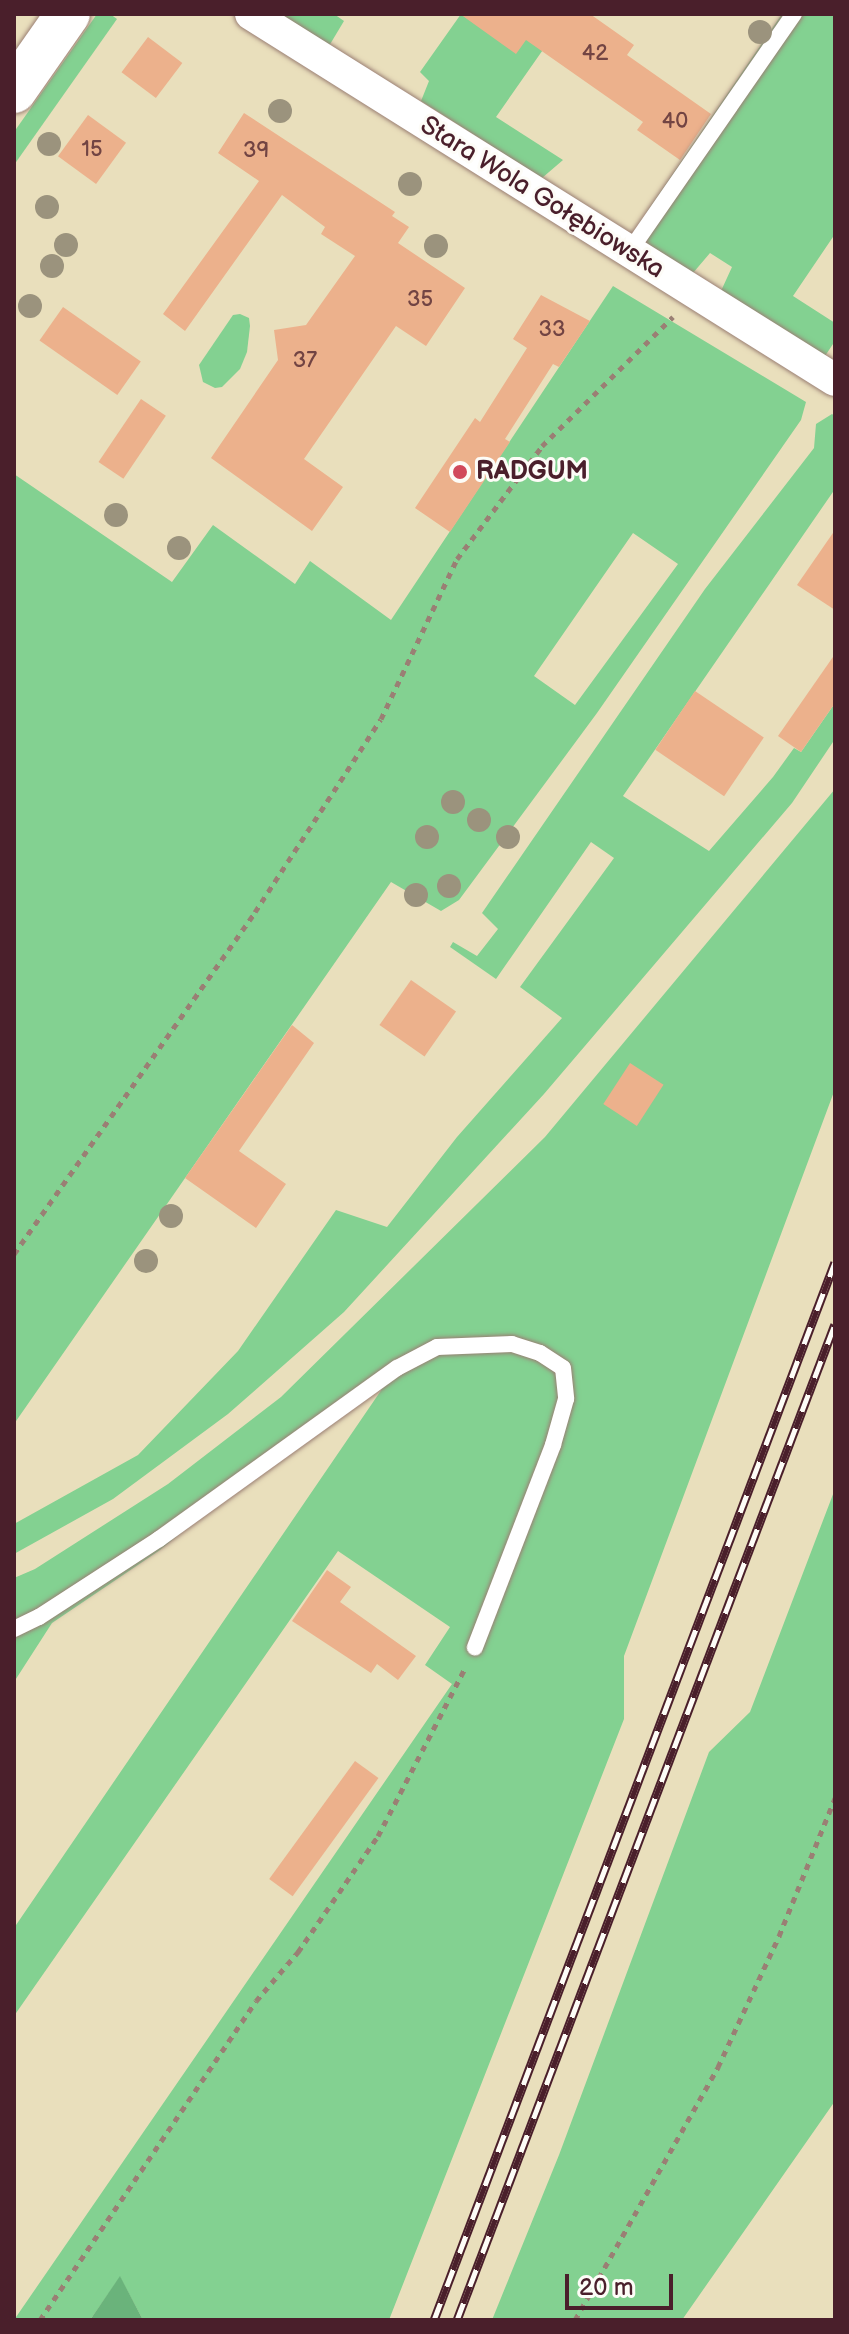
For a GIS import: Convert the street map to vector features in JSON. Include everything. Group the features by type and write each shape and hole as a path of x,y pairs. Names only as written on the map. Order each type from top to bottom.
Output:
{"main road":[{"path":"14,91 68,14"}],"street":[{"name":"Stara Wola Gołębiowska","path":"251,14 835,380"}],"lane":[{"path":"629,252 794,14"},
{"path":"14,1629 39,1617 159,1539 397,1368 437,1347 512,1344 540,1353 563,1368 566,1399 553,1445 475,1647"}],"path":[{"path":"14,1254 255,912 381,719 457,559 542,446 696,294"},
{"path":"40,2320 256,2001 298,1952 378,1836 475,1647"},
{"path":"575,2320 718,2067 779,1936 835,1798"}],"green space":[{"path":"97,14 110,14 117,19 14,165 14,132"},
{"path":"278,14 334,14 344,21 329,46"},
{"path":"461,14 568,14 496,117 563,160 542,178 421,101 429,81 420,72"},
{"path":"782,14 835,14 835,234 793,296 835,323 835,341 825,356 721,291 732,267 710,253 693,273 645,242 646,213"},
{"path":"613,286 806,402 801,420 597,713 459,900 441,911 391,882 14,1424 14,474 172,582 213,525 295,584 310,561 391,620","holes":["633,533 678,564 575,705 534,676"]},
{"path":"233,315 249,318 247,352 240,369 222,387 215,388 203,382 199,365"},
{"path":"832,414 835,416 835,489 623,796 709,851 794,748 801,752 835,703 835,739 792,803 544,1094 344,1312 228,1414 113,1499 14,1554 14,1524 138,1455 238,1351 336,1210 387,1227 457,1137 562,1018 520,987 614,858 591,842 496,979 450,947 453,942 477,956 498,929 482,913 705,589 814,448 816,424"},
{"path":"835,789 835,1089 624,1656 624,1719 389,2320 143,2320 120,2277 90,2320 14,2320 452,1684 425,1665 450,1627 338,1551 14,2016 14,1928 382,1389 294,1442 160,1550 52,1623 14,1682 14,1578 35,1569 168,1484 281,1397 545,1137"},
{"path":"835,1489 835,2101 682,2320 492,2320 559,2155 709,1752 750,1712"},
{"path":"120,2276 143,2320 90,2320"}],"building":[{"path":"460,14 590,14 634,45 627,55 711,114 680,160 637,130 643,122 526,40 516,54"},
{"path":"148,37 182,63 156,98 122,72"},
{"path":"244,113 395,212 392,216 409,227 398,243 465,288 426,346 396,326 304,459 343,487 312,531 211,458 278,360 274,330 306,325 355,256 321,234 325,227 282,195 185,331 163,314 259,181 218,153"},
{"path":"88,115 126,143 96,184 58,156"},
{"path":"541,295 590,321 559,367 553,364 505,439 510,442 450,532 415,508 475,418 480,422 527,348 513,339"},
{"path":"63,307 141,361 117,395 39,341"},
{"path":"141,399 166,416 123,479 99,462"},
{"path":"835,530 835,610 797,585"},
{"path":"835,654 835,703 801,752 778,736"},
{"path":"695,691 764,737 724,796 655,750"},
{"path":"411,980 456,1012 425,1057 379,1025"},
{"path":"292,1025 314,1043 239,1151 286,1184 256,1228 185,1178"},
{"path":"630,1063 664,1085 637,1126 603,1104"},
{"path":"327,1570 351,1587 340,1602 416,1656 398,1680 377,1664 371,1673 292,1621"},
{"path":"355,1761 378,1778 293,1896 269,1879"}],"railway":[{"path":"434,2320 835,1262"},
{"path":"457,2320 835,1324"}],"place":[{"name":"RADGUM","path":"460,472"}]}
